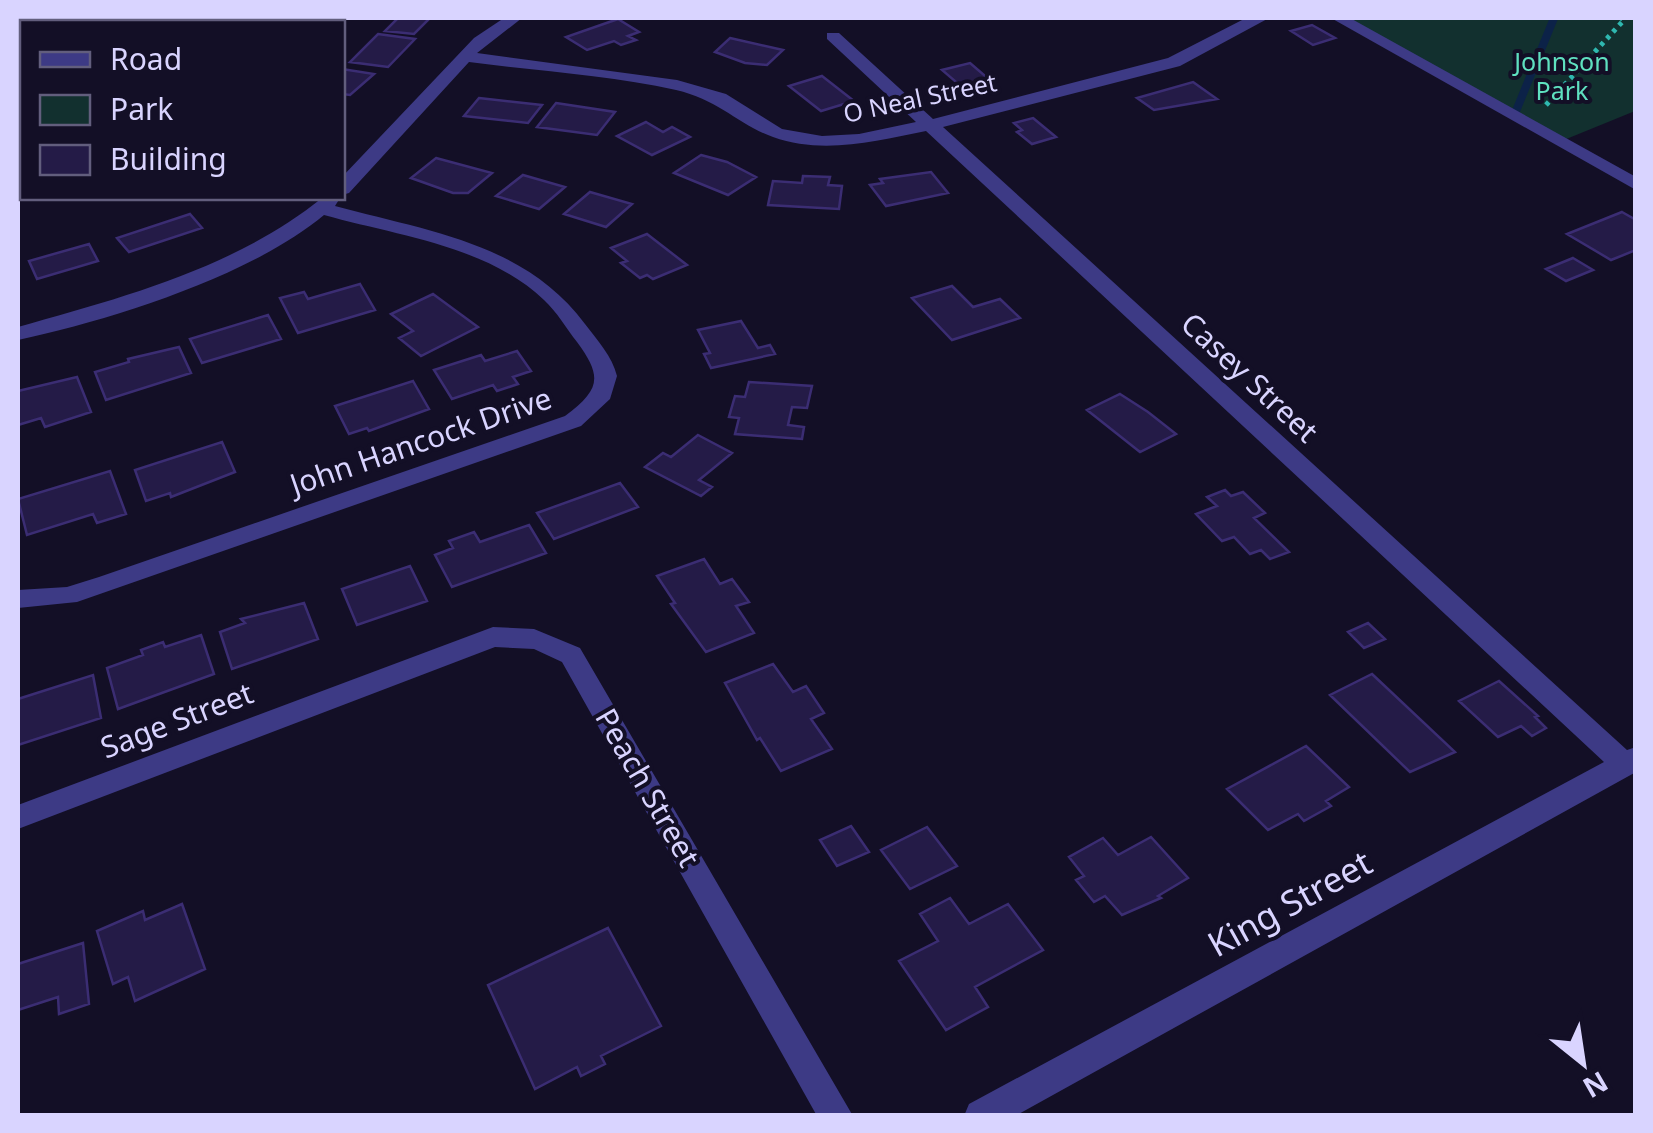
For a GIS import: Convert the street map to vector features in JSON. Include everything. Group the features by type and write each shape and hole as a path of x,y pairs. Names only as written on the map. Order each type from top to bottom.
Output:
{"street":[{"path":"345,186 480,41 514,18"},
{"name":"O Neal Street","path":"467,57 692,88 730,103 777,133 804,140 859,138 930,125 1174,62 1213,45 1235,21 1261,18"},
{"path":"1339,18 1636,185"},
{"name":"Casey Street","path":"833,36 1630,761"},
{"path":"18,334 218,268 328,203"},
{"name":"John Hancock Drive","path":"18,598 68,596 95,588 573,421 594,406 606,390 604,361 550,293 523,274 328,203"},
{"name":"Peach Street","path":"360,685 492,637 550,641 571,655 836,1116"},
{"name":"Sage Street","path":"18,816 360,685"},
{"name":"King Street","path":"981,1116 1630,761"}],"path":[{"path":"1529,124 1624,20 1620,18"}],"green space":[{"name":"Johnson Park","path":"1339,18 1635,18 1635,111 1559,142"}],"building":[{"path":"18,18 69,18 20,20 18,51"},
{"path":"398,18 430,18 414,34 385,31"},
{"path":"618,19 639,32 628,36 636,40 621,45 614,41 587,50 566,37"},
{"path":"1312,25 1335,38 1313,45 1291,31"},
{"path":"378,34 415,39 388,67 350,62"},
{"path":"730,38 783,50 767,65 745,63 715,52"},
{"path":"970,63 991,81 963,88 942,70"},
{"path":"345,69 374,74 350,95 345,94"},
{"path":"822,76 854,101 821,111 789,86"},
{"path":"1193,82 1217,99 1154,110 1137,98"},
{"path":"479,98 542,105 528,123 464,116"},
{"path":"556,103 615,112 597,135 537,127"},
{"path":"1033,118 1056,137 1032,144 1017,132 1022,130 1014,123"},
{"path":"646,122 663,132 672,127 690,137 652,155 617,136"},
{"path":"701,155 727,162 756,177 728,195 674,173"},
{"path":"436,158 492,173 468,193 453,193 411,178"},
{"path":"931,172 948,193 886,206 870,185 883,183 880,179"},
{"path":"523,175 565,187 539,209 496,196"},
{"path":"803,176 830,177 828,185 842,186 839,209 768,205 773,181 802,183"},
{"path":"590,192 632,204 606,227 564,214"},
{"path":"1622,212 1636,220 1636,250 1611,260 1567,234"},
{"path":"190,214 202,228 129,252 117,238"},
{"path":"647,234 687,265 653,279 647,275 640,278 621,263 627,261 611,248"},
{"path":"89,244 98,261 37,279 29,261"},
{"path":"1573,258 1593,270 1566,281 1546,269"},
{"path":"360,284 375,310 298,333 280,298 304,292 308,299"},
{"path":"952,286 973,307 1000,299 1020,318 952,340 912,298"},
{"path":"433,294 478,327 421,356 399,338 413,331 391,314"},
{"path":"268,315 281,339 202,363 190,339"},
{"path":"741,321 758,348 770,345 775,354 711,368 704,354 710,353 698,330"},
{"path":"179,347 191,373 106,400 95,372 129,362 128,359"},
{"path":"517,351 531,371 513,377 518,384 497,391 493,385 452,399 434,370 481,355 485,361"},
{"path":"77,377 91,412 45,427 41,418 18,425 18,391"},
{"path":"413,381 429,409 369,431 367,428 349,434 335,406"},
{"path":"749,382 812,386 807,408 792,407 788,425 804,427 802,439 735,434 739,418 729,417 735,396 745,397"},
{"path":"1120,394 1176,434 1140,452 1087,410"},
{"path":"698,435 732,453 699,480 712,487 701,496 645,467 663,453 671,457"},
{"path":"222,442 235,472 171,497 170,493 146,501 135,470"},
{"path":"110,471 126,514 97,523 93,514 27,535 18,499"},
{"path":"620,483 638,507 554,539 537,513"},
{"path":"1225,490 1231,496 1243,492 1265,513 1254,518 1289,552 1270,559 1261,550 1250,554 1234,537 1222,541 1196,514 1217,506 1207,497"},
{"path":"529,525 546,553 452,587 435,555 453,548 449,541 474,532 480,542"},
{"path":"704,559 720,584 732,579 749,602 736,606 754,633 706,652 671,604 675,603 657,576"},
{"path":"410,566 427,601 357,625 342,589"},
{"path":"304,603 318,639 232,669 220,632 245,623 241,619"},
{"path":"1368,623 1385,639 1364,648 1348,632"},
{"path":"201,635 214,674 118,709 107,668 143,655 141,650 163,642 165,647"},
{"path":"773,664 793,692 806,686 824,713 811,719 832,749 781,771 760,738 757,740 725,683"},
{"path":"1372,674 1455,752 1410,772 1330,695"},
{"path":"93,675 101,718 18,745 18,699"},
{"path":"1499,681 1546,728 1532,736 1521,726 1498,737 1459,701"},
{"path":"1306,746 1349,787 1326,801 1331,806 1304,821 1298,814 1268,830 1227,789"},
{"path":"851,826 869,852 837,866 820,840"},
{"path":"927,827 957,866 910,889 881,850"},
{"path":"1151,837 1188,878 1158,896 1161,898 1122,915 1105,896 1094,902 1076,880 1084,876 1069,857 1103,838 1118,855"},
{"path":"950,898 969,924 1008,904 1043,950 975,987 988,1007 946,1030 899,961 938,941 920,914"},
{"path":"182,904 205,969 135,1001 128,977 113,984 97,931 143,911 145,920"},
{"path":"608,928 661,1026 601,1056 605,1064 581,1076 577,1067 535,1089 488,985"},
{"path":"83,943 89,1004 59,1014 58,997 18,1010 18,964"}],"waterway":[{"path":"1514,116 1554,18"}]}
